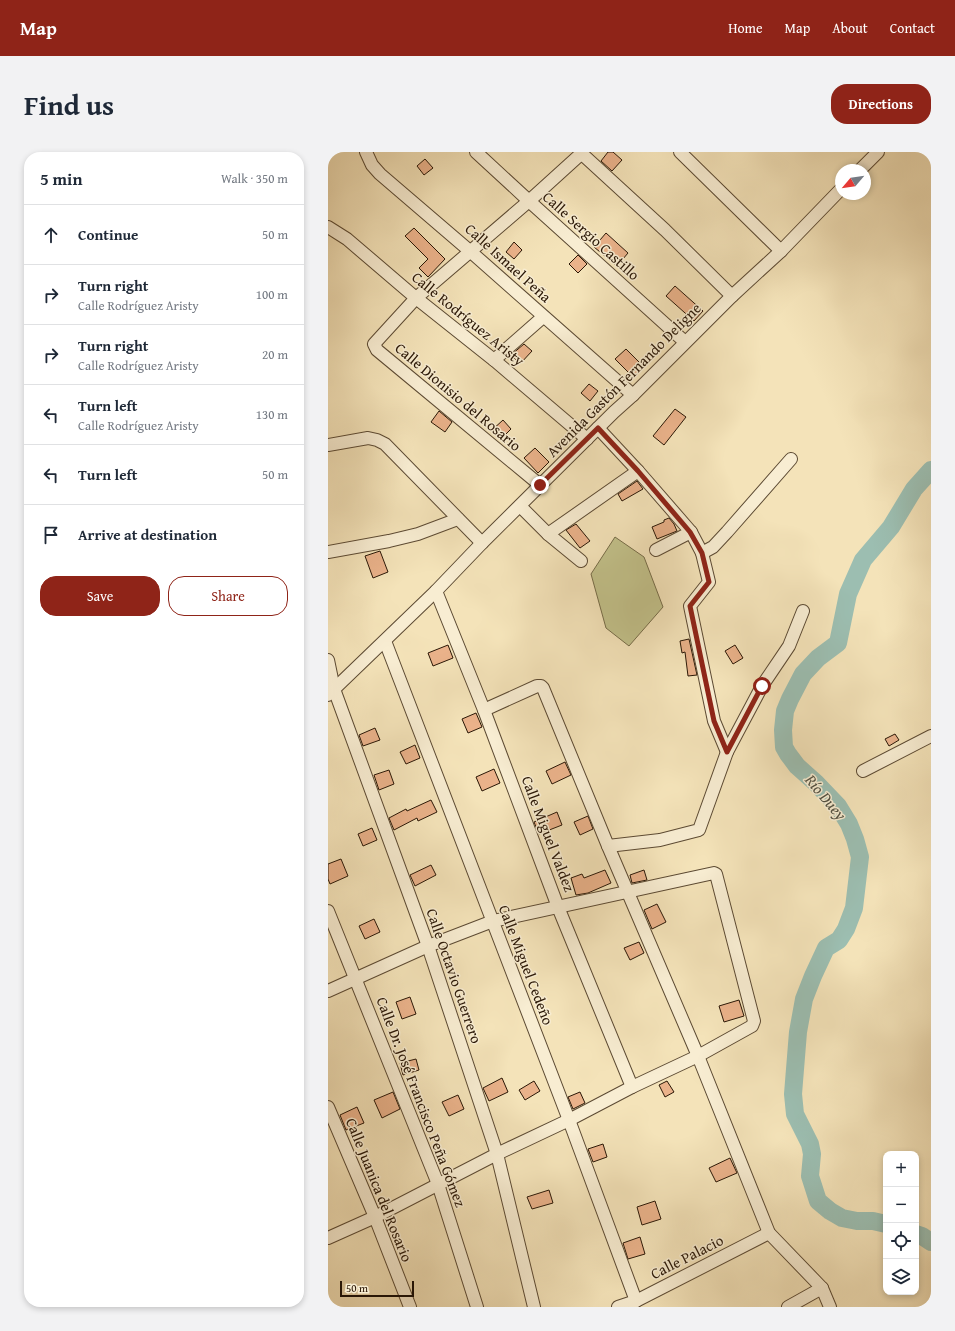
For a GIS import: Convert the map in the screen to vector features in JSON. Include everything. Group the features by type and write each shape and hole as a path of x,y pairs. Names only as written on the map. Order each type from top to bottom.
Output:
{"street":[{"name":"Calle Ismael Peña","path":"366,152 372,165 380,174 633,395"},
{"name":"Calle Sergio Castillo","path":"476,152 685,342"},
{"path":"416,298 529,201 582,152 665,230 732,296"},
{"path":"680,152 781,251"},
{"path":"865,164 878,152"},
{"name":"Avenida Gastón Fernando Deligne","path":"331,692 436,591 540,485 732,296 781,251 835,196"},
{"name":"Calle Rodríguez Aristy","path":"328,227 346,239 416,298 494,360 587,439"},
{"name":"Calle Dionisio del Rosario","path":"416,298 374,344 375,347 540,485"},
{"path":"494,360 543,316"},
{"path":"598,428 638,471 690,532 702,553 709,582 690,606 714,721 727,752"},
{"path":"328,445 368,438 385,444 482,543"},
{"path":"702,553 713,547 791,459"},
{"path":"548,534 638,471"},
{"path":"520,506 548,534 581,561"},
{"path":"328,552 418,534 458,518"},
{"path":"656,550 690,532"},
{"name":"Calle Miguel Valdez","path":"436,591 484,710 558,906 632,1087"},
{"path":"608,846 660,840 699,830 727,752 762,686 789,646 798,627 803,611"},
{"name":"Calle Miguel Cedeño","path":"385,641 569,1120 636,1301"},
{"name":"Calle Octavio Guerrero","path":"328,660 331,692 428,946 497,1154 534,1307"},
{"path":"484,710 537,686 541,686 543,688 608,846 698,1056 769,1233 822,1288 830,1307"},
{"path":"863,771 931,736"},
{"path":"328,991 428,946 493,921 712,873 716,874 754,1021 752,1026 698,1056 632,1087 569,1120 328,1238"},
{"name":"Calle Dr. José Francisco Peña Gómez","path":"328,911 438,1184 477,1307"},
{"name":"Calle Juanica del Rosario","path":"328,1108 375,1216 410,1307"},
{"name":"Calle Palacio","path":"618,1307 636,1301 769,1233"},
{"path":"788,1307 822,1288"}],"shaded area":[{"path":"615,537 644,557 663,607 629,646 606,628 591,574"}],"building":[{"path":"608,152 613,152 622,160 612,171 601,161"},
{"path":"425,159 433,168 424,175 417,166"},
{"path":"414,228 445,259 428,277 419,268 428,259 405,236"},
{"path":"606,233 628,253 617,266 594,247"},
{"path":"514,242 522,250 514,259 506,252"},
{"path":"578,255 587,264 578,273 569,264"},
{"path":"675,286 703,311 694,321 666,296"},
{"path":"524,344 532,351 520,364 511,355"},
{"path":"626,349 644,367 634,378 615,359"},
{"path":"589,384 598,391 590,401 581,393"},
{"path":"675,409 686,417 664,445 653,436"},
{"path":"439,411 452,422 445,432 431,422"},
{"path":"503,420 511,429 500,440 491,431"},
{"path":"535,448 549,462 538,473 524,458"},
{"path":"637,481 643,489 622,501 618,494"},
{"path":"669,518 677,531 657,539 652,527"},
{"path":"576,524 590,541 580,548 566,530"},
{"path":"380,551 388,572 373,578 365,556"},
{"path":"689,639 697,675 688,676 685,652 682,653 680,641"},
{"path":"448,645 453,658 433,666 428,653"},
{"path":"735,645 743,658 733,664 725,651"},
{"path":"476,713 482,727 468,733 462,719"},
{"path":"375,728 380,740 363,746 359,735"},
{"path":"895,734 899,740 889,746 885,739"},
{"path":"415,745 420,758 406,764 400,752"},
{"path":"565,762 571,775 552,784 546,771"},
{"path":"494,769 500,783 482,791 476,777"},
{"path":"389,770 394,784 379,790 374,775"},
{"path":"431,800 437,812 418,821 417,818 394,830 389,818 406,809 407,811"},
{"path":"557,812 562,825 539,834 534,822"},
{"path":"588,816 593,829 580,835 574,822"},
{"path":"372,828 377,840 363,846 358,834"},
{"path":"341,859 348,876 330,884 328,879 328,864"},
{"path":"431,865 436,875 415,886 410,875"},
{"path":"605,870 611,883 588,893 576,895 571,878 582,874 584,878"},
{"path":"644,870 647,880 632,883 630,875"},
{"path":"657,904 666,922 652,929 644,910"},
{"path":"374,919 380,932 365,939 359,926"},
{"path":"639,942 644,953 630,960 624,948"},
{"path":"410,997 416,1014 402,1019 396,1002"},
{"path":"739,1000 744,1016 724,1022 719,1006"},
{"path":"416,1059 419,1070 403,1075 400,1063"},
{"path":"502,1078 508,1092 489,1101 483,1088"},
{"path":"534,1081 540,1091 525,1100 519,1090"},
{"path":"667,1081 674,1092 665,1097 659,1085"},
{"path":"393,1092 400,1109 382,1118 374,1100"},
{"path":"580,1092 585,1103 573,1109 568,1097"},
{"path":"458,1095 464,1109 449,1116 442,1102"},
{"path":"357,1107 364,1123 346,1130 340,1115"},
{"path":"603,1144 607,1157 593,1162 588,1149"},
{"path":"730,1158 737,1173 716,1182 709,1168"},
{"path":"549,1190 553,1203 532,1209 527,1197"},
{"path":"655,1201 661,1219 642,1225 637,1207"},
{"path":"640,1237 645,1254 628,1259 623,1243"}],"waterway":[{"name":"Río Duey","path":"883,1223 842,1218 830,1211 818,1201 810,1176 812,1154 810,1144 795,1114 793,1094 798,1032 804,999 826,948 839,940 846,929 854,908 860,857 849,824 838,806 797,766 788,754 784,747 783,730 785,711 803,674 818,658 838,643 848,594 863,560 891,527 914,489 931,470"},
{"name":"Río Duey","path":"919,1235 931,1242"}],"route":[{"path":"540,485 598,428 638,471 690,532 702,553 709,582 690,606 714,721 727,752 762,686"}]}
